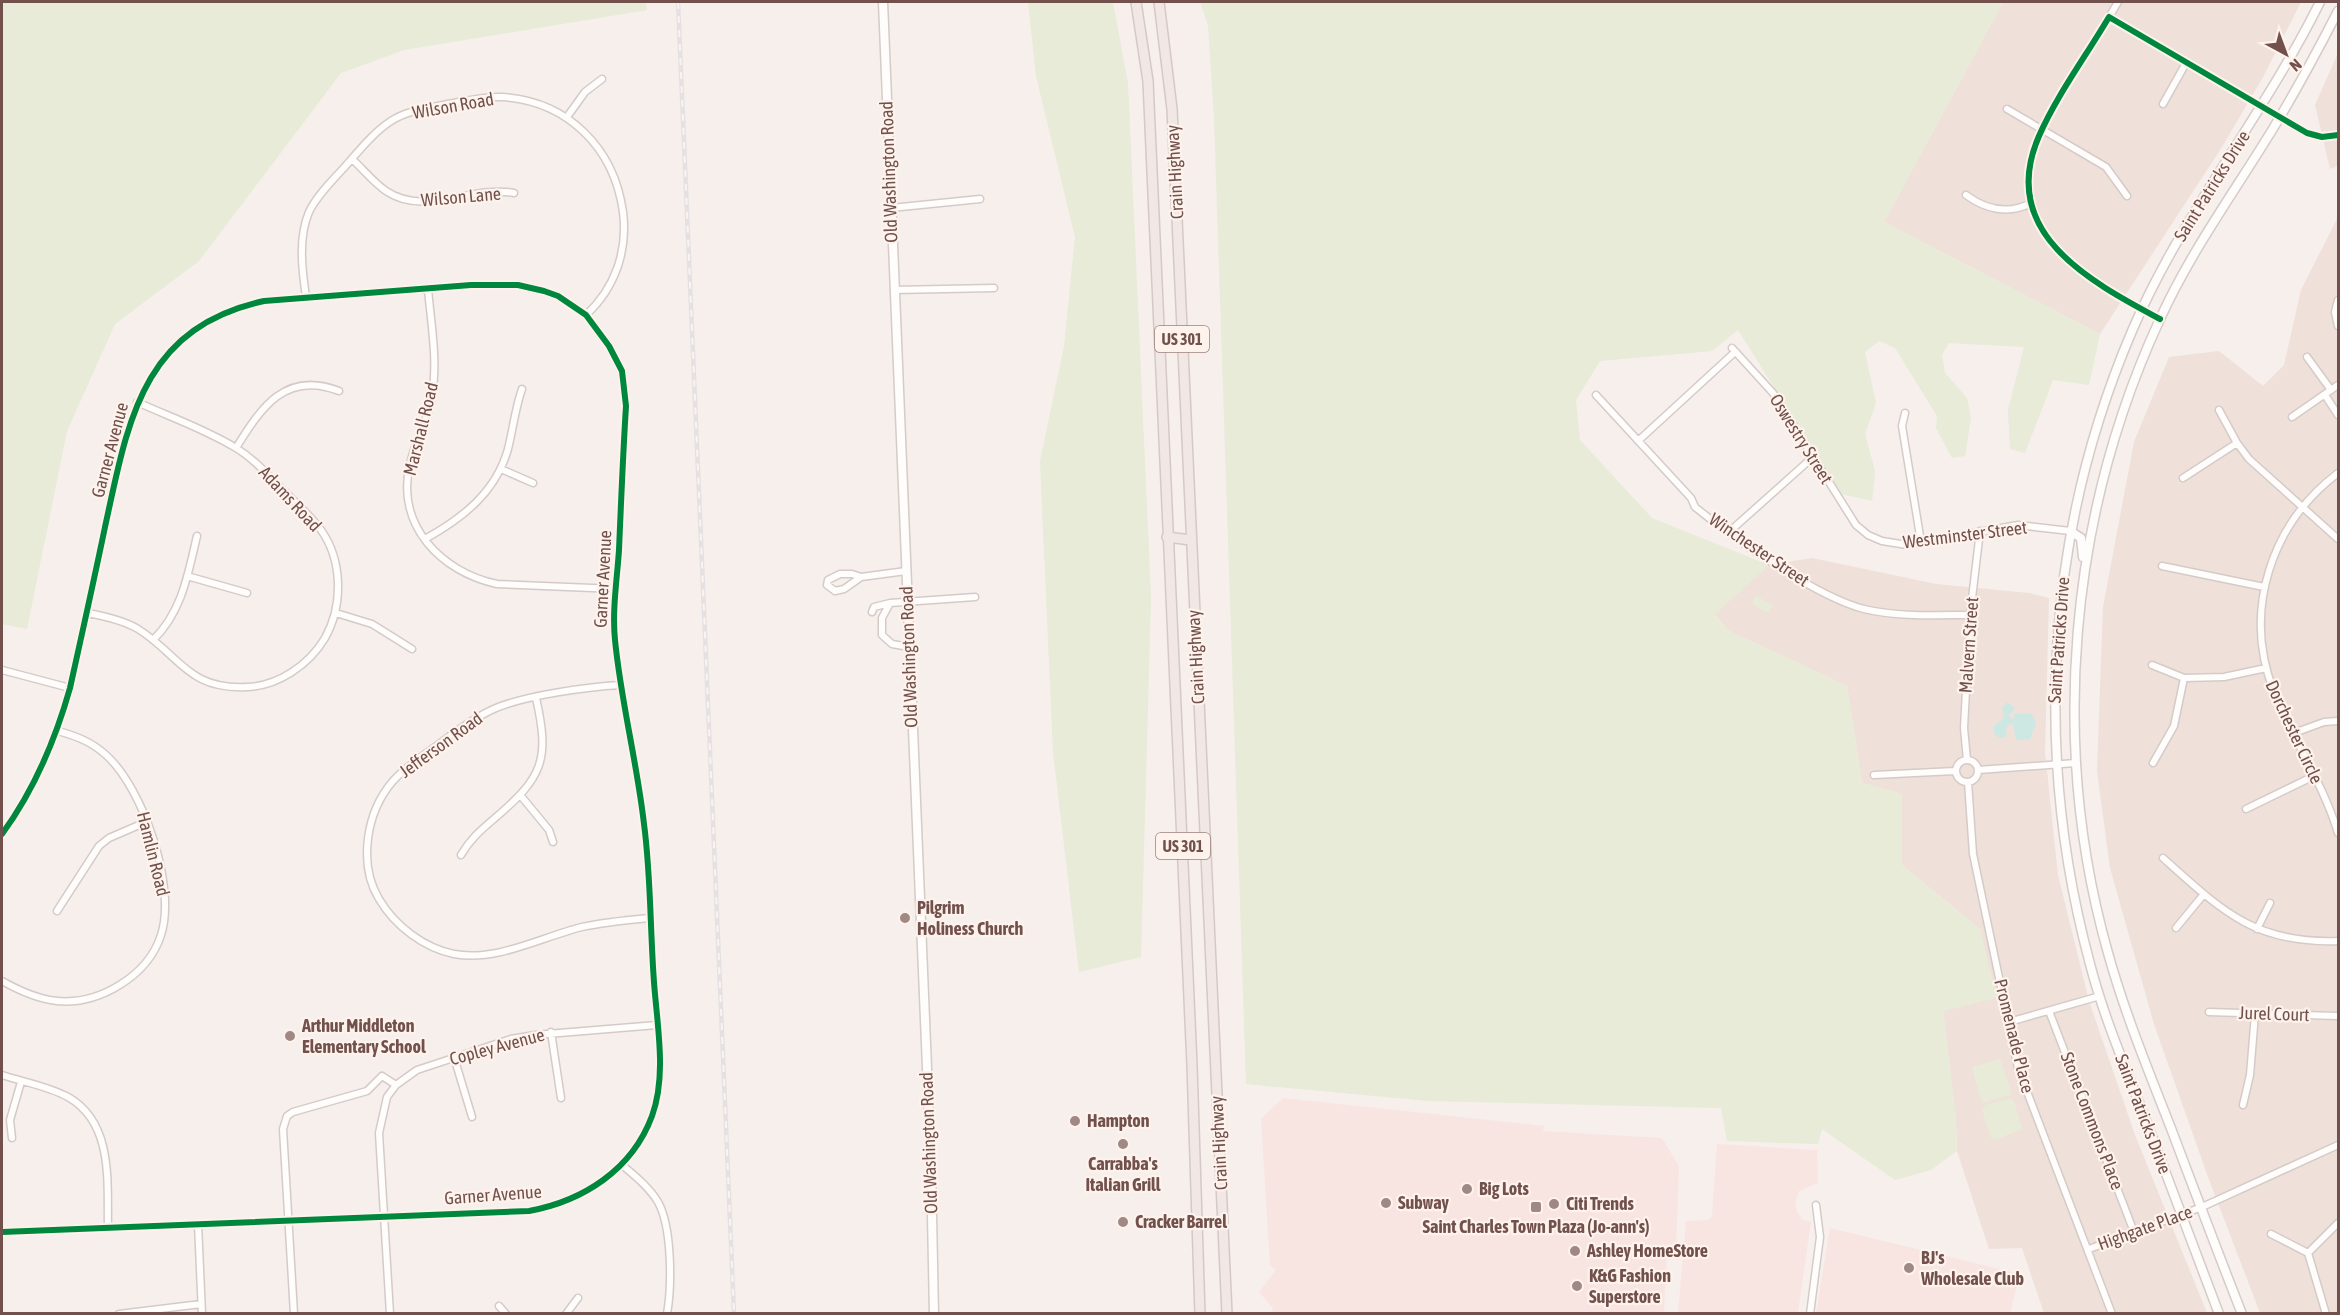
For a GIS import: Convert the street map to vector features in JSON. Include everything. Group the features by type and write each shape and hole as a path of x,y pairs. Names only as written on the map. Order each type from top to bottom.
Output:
{"highway":[{"name":"Crain Highway","path":"1136,2 1148,81 1182,841 1200,1314"},
{"name":"Crain Highway","path":"1159,2 1172,109 1227,1314"},
{"path":"1167,537 1191,540"},
{"path":"1182,841 1205,842"}],"main road":[{"name":"Old Washington Road","path":"883,2 931,1164 934,1314"},
{"name":"Saint Patricks Drive","path":"2219,1314 2100,996 2082,932 2066,860 2056,765 2055,651 2070,531 2096,426 2142,309 2186,225 2262,107 2320,2"},
{"name":"Saint Patricks Drive","path":"2242,1314 2134,1034 2108,952 2087,860 2076,763 2076,659 2082,585 2093,524 2112,446 2126,403 2160,319 2196,249 2280,117 2338,11"},
{"path":"2070,531 2078,534 2084,547 2082,585"}],"street":[{"path":"2118,2 2043,130 2032,162 2031,202 2041,228 2058,252 2101,284 2160,319"},
{"path":"2109,17 2314,136 2338,135"},
{"path":"2163,104 2186,63"},
{"path":"567,117 585,92 602,79"},
{"name":"Wilson Road","path":"306,297 302,249 310,212 324,191 352,159 391,121 437,106 501,97 538,103 567,117 594,142 610,167 619,194 624,222 623,247 615,275 604,294 586,315"},
{"path":"2007,110 2106,167 2127,196"},
{"name":"Wilson Lane","path":"352,159 385,190 413,201 428,201 487,190 514,193"},
{"path":"1966,195 1977,203 1998,209 2024,206 2031,202"},
{"path":"891,208 980,200"},
{"name":"Garner Avenue","path":"2,834 32,788 58,731 70,688 129,422 149,379 166,357 203,325 247,305 306,297 471,285 518,285 558,296 586,315 617,360 621,371 626,406 614,621 621,686 644,822 657,1025 659,1060 656,1103 646,1130 622,1164 588,1191 545,1208 529,1211 2,1232"},
{"path":"894,291 994,288"},
{"name":"Marshall Road","path":"428,289 434,384 429,414 413,454 408,477 411,511 425,540 457,571 497,584 616,589"},
{"path":"2338,300 2335,312 2338,326"},
{"name":"Oswestry Street","path":"1638,441 1734,350 1773,393 1850,518 1861,531"},
{"path":"2307,357 2338,415"},
{"path":"236,448 262,408 279,394 294,387 312,385 339,391"},
{"path":"2292,417 2338,385"},
{"path":"425,540 473,507 493,484 501,469 522,389"},
{"name":"Winchester Street","path":"1596,395 1691,498 1695,507 1817,589 1863,609 1897,613 1970,615"},
{"name":"Adams Road","path":"87,613 129,624 153,640 181,667 202,680 233,687 258,686 287,675 306,662 323,642 336,613 339,590 330,548 321,531 259,465 236,448 137,402"},
{"path":"2219,410 2236,443 2263,474 2338,539"},
{"path":"1905,413 1902,426 1921,542"},
{"path":"2183,478 2236,443"},
{"path":"1730,532 1813,458"},
{"path":"501,469 533,483"},
{"name":"Dorchester Circle","path":"2338,473 2301,508 2275,551 2264,587 2261,633 2266,668 2279,705 2337,821 2338,833"},
{"name":"Westminster Street","path":"1861,531 1891,544 1921,542 2018,525 2070,531"},
{"name":"Malvern Street","path":"1967,759 1964,728 1970,615 1980,531"},
{"path":"153,640 174,617 197,536"},
{"path":"2162,566 2264,587"},
{"path":"861,577 841,590 832,590 827,585 828,580 840,574 861,577 906,571"},
{"path":"187,576 247,593"},
{"path":"872,612 874,607 890,603 975,597"},
{"path":"890,603 882,618 882,635 892,644 909,646"},
{"path":"336,613 372,624 412,649"},
{"path":"2152,665 2184,678 2224,677 2266,668"},
{"path":"2,670 70,688"},
{"path":"2153,763 2174,726 2184,678"},
{"name":"Jefferson Road","path":"621,686 508,704 481,715 410,765 392,781 375,812 367,843 368,870 378,897 410,934 439,949 472,955 488,954 582,927 649,918"},
{"path":"461,855 476,834 521,796 537,774 542,754 536,698"},
{"path":"2294,733 2324,722 2338,721"},
{"name":"Hamlin Road","path":"2,981 41,998 74,1001 119,985 147,961 162,933 166,907 160,864 134,789 109,757 88,742 58,731"},
{"path":"1967,759 1973,762 1978,770 1974,780 1968,782 1960,780 1955,771 1957,764 1967,759"},
{"path":"1978,770 2076,763"},
{"path":"1874,775 1955,771"},
{"path":"2246,809 2314,776"},
{"name":"Promenade Place","path":"1968,782 1973,854 2018,1068 2112,1314"},
{"path":"521,796 549,830 553,842"},
{"path":"57,911 99,846 109,838 146,822"},
{"path":"2163,858 2204,894 2236,918 2257,929 2289,939 2338,941"},
{"path":"2176,928 2204,894"},
{"path":"2257,929 2270,903"},
{"path":"2009,1022 2100,996"},
{"name":"Stone Commons Place","path":"2049,1011 2134,1232"},
{"name":"Jurel Court","path":"2209,1012 2338,1016"},
{"path":"2243,1105 2250,1075 2255,1014"},
{"name":"Copley Avenue","path":"390,1314 382,1216 380,1124 384,1104 396,1085 417,1070 511,1039 551,1032 657,1025"},
{"path":"551,1032 561,1098"},
{"path":"454,1057 472,1117"},
{"path":"2,1075 67,1097 83,1109 97,1127 105,1153 108,1228"},
{"path":"294,1314 283,1129 287,1116 293,1112 367,1091 382,1076 396,1085"},
{"path":"12,1138 10,1120 21,1082"},
{"name":"Highgate Place","path":"2089,1250 2202,1207 2338,1145"},
{"path":"622,1164 648,1188 663,1213 669,1262 667,1314"},
{"path":"1810,1314 1820,1237 1816,1205"},
{"path":"2308,1252 2338,1223"},
{"path":"198,1224 202,1314"},
{"path":"2271,1234 2308,1252 2326,1314"},
{"path":"566,1314 578,1298"},
{"path":"119,1314 201,1304"},
{"path":"499,1306 506,1314"}],"shaded area":[{"path":"2003,2 2301,2 2263,77 2222,147 2100,334 1884,222"},
{"path":"2338,53 2338,166 2330,169 2315,105"},
{"path":"2338,217 2338,1313 2260,1313 2208,1177 2154,1024 2110,868 2097,771 2103,607 2134,442 2169,357 2219,351 2263,386 2284,365 2301,290"},
{"path":"1812,558 1936,584 2029,593 2049,598 2045,752 2058,875 2089,1001 2135,1135 2207,1313 2044,1313 2022,1248 1989,1249 1957,1151 1956,1120 1943,1011 1980,929 1902,865 1902,794 1862,783 1847,686 1729,631 1714,614 1769,565"},
{"path":"1283,1098 1544,1126 1543,1131 1662,1138 1679,1166 1676,1251 1667,1251 1664,1313 1271,1313 1273,1308 1259,1292 1276,1270 1270,1265 1261,1119"},
{"path":"1717,1144 1817,1150 1818,1183 1799,1191 1795,1203 1797,1212 1803,1220 1811,1222 1798,1313 1678,1313 1686,1221 1708,1220 1712,1216"},
{"path":"1830,1228 2020,1274 2010,1313 1816,1313"}],"green space":[{"path":"2,2 646,2 647,10 404,50 341,73 199,261 115,324 67,431 27,629 2,624"},
{"path":"1028,2 1113,2 1128,83 1151,597 1141,957 1079,972 1053,752 1040,461 1064,346 1075,237 1036,76"},
{"path":"1200,2 2003,2 1884,222 2100,334 2089,385 2053,380 2025,453 2010,449 2008,410 2024,347 1949,343 1942,355 1945,373 1967,398 1971,418 1965,456 1952,458 1936,428 1937,416 1895,348 1879,341 1865,352 1876,403 1865,434 1875,471 1872,501 1841,494 1738,330 1712,351 1600,361 1576,400 1580,440 1652,518 1769,565 1714,615 1729,631 1847,686 1862,783 1902,794 1902,865 1980,929 1997,998 1943,1011 1956,1120 1957,1151 1931,1170 1895,1180 1822,1129 1818,1144 1727,1141 1721,1108 1428,1101 1246,1084 1214,117 1208,25"},
{"path":"1756,596 1773,605 1768,613 1752,604"},
{"path":"2000,1059 2011,1091 2010,1095 1984,1102 1981,1100 1972,1069 1974,1066"},
{"path":"2011,1098 2014,1101 2022,1129 1995,1140 1991,1138 1982,1110 1985,1105"}],"water":[{"path":"2007,702 2015,708 2009,715 2011,719 2014,719 2014,714 2032,714 2036,723 2030,739 2016,740 2013,723 2007,726 2006,737 2000,738 1994,734 1994,726 2004,718 2002,708"}],"railway":[{"path":"678,2 734,1314"}],"cycle path":[{"path":"2160,319 2105,288 2079,270 2057,249 2040,226 2030,200 2029,170 2039,136 2063,91 2109,17 2307,133 2322,137 2338,135"},
{"path":"2,834 43,764 64,708 113,488 133,416 147,385 166,357 190,333 223,314 264,301 471,285 518,285 544,291 558,296 586,315 609,346 622,371 626,406 614,629 646,844 660,1050 657,1100 643,1135 619,1167 603,1180 568,1200 529,1211 2,1232"}],"place":[{"name":"Pilgrim Holiness Church","path":"905,918"},
{"name":"Arthur Middleton Elementary School","path":"290,1036"},
{"name":"Hampton","path":"1075,1121"},
{"name":"Carrabba's Italian Grill","path":"1123,1144"},
{"name":"Big Lots","path":"1467,1189"},
{"name":"Subway","path":"1386,1203"},
{"name":"Citi Trends","path":"1554,1204"},
{"name":"Saint Charles Town Plaza (Jo-ann's)","path":"1536,1207"},
{"name":"Cracker Barrel","path":"1123,1222"},
{"name":"Ashley HomeStore","path":"1575,1251"},
{"name":"BJ's Wholesale Club","path":"1909,1268"},
{"name":"K&G Fashion Superstore","path":"1577,1286"}]}
